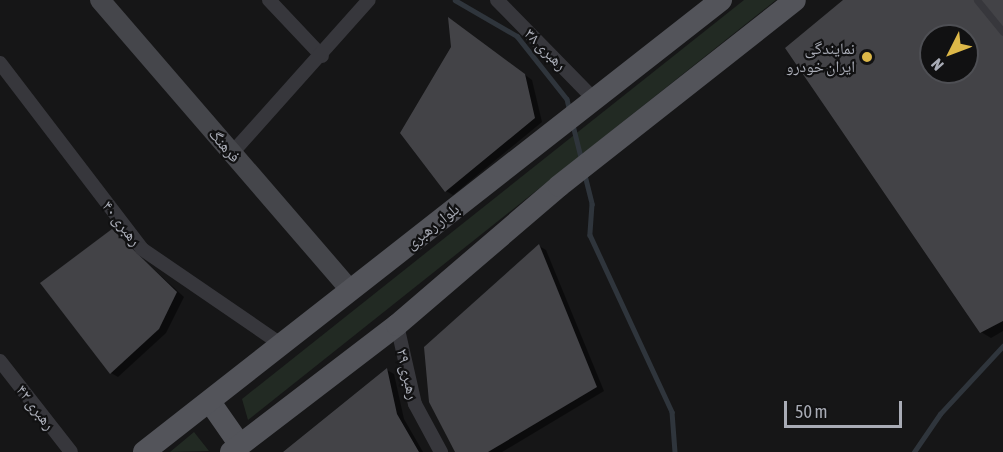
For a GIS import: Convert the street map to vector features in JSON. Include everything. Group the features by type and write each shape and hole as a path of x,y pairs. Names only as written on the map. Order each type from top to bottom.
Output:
{"main road":[{"name":"فرهنگ","path":"100,0 350,290"},
{"path":"210,402 236,448 397,326 559,186 795,0"},
{"name":"بلوار رهبری","path":"144,452 714,2"}],"street":[{"path":"269,0 322,56"},
{"path":"232,153 322,56 369,0"},
{"name":"رهبری ۳۸","path":"497,0 594,99"},
{"name":"رهبری ۴۰","path":"0,63 142,249 281,344"},
{"name":"رهبری ۲۹","path":"397,326 415,404 441,452"},
{"name":"رهبری ۴۲","path":"0,362 72,452"}],"lane":[{"path":"977,0 1003,32"}],"shaded area":[{"path":"744,0 776,0 248,420 242,399"},
{"path":"194,432 209,451 170,452"}],"building":[{"name":"نمایندگی ایران خودرو","path":"843,0 1003,0 1003,321 980,333 785,48"},
{"path":"448,17 525,74 535,118 445,192 400,133 451,47"},
{"path":"112,229 177,292 159,329 110,374 40,283"},
{"path":"539,244 597,387 488,452 455,452 429,402 424,347"},
{"path":"387,368 397,414 419,452 283,452"}],"waterway":[{"path":"455,0 517,36 567,99 569,108"},
{"path":"573,125 581,158"},
{"path":"585,175 592,204 590,235 672,412 675,452"},
{"path":"914,452 940,414 1003,346"}],"place":[{"name":"نمایندگی ایران خودرو","path":"867,57"}]}
